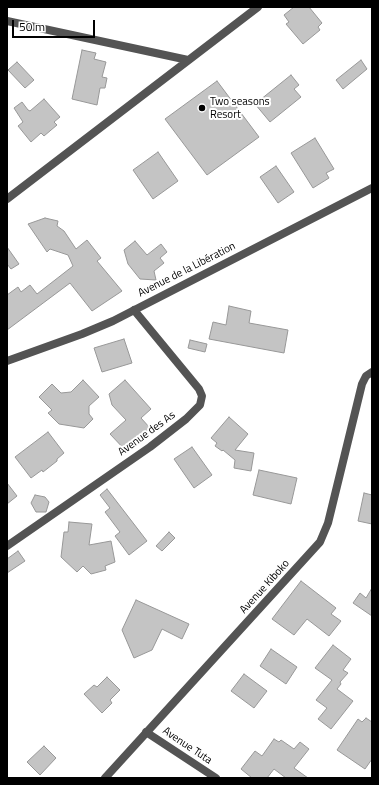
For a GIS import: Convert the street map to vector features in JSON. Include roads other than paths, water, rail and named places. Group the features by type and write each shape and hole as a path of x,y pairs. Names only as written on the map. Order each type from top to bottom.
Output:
{"street":[{"path":"7,199 258,7"},
{"path":"7,21 188,60"},
{"name":"Avenue de la Libération","path":"7,361 82,334 134,310 372,188"},
{"name":"Avenue des As","path":"7,546 150,447 186,419 200,405 202,396 199,389 134,310"},
{"name":"Avenue Kiboko","path":"105,778 273,595 324,536 362,384 366,376 372,372"},
{"name":"Avenue Tuta","path":"146,732 216,778"}],"place":[{"name":"Two seasons Resort","path":"202,108"}]}
